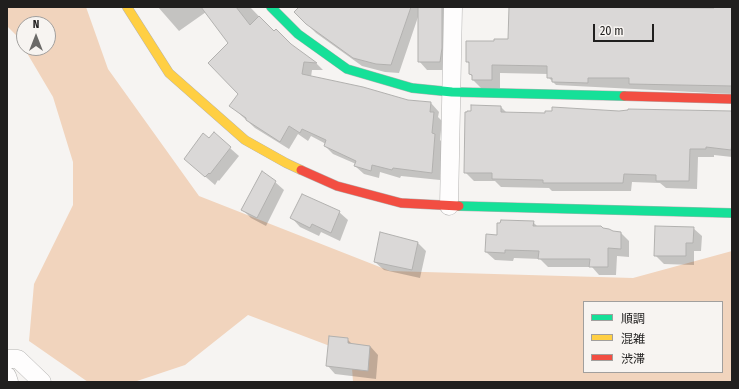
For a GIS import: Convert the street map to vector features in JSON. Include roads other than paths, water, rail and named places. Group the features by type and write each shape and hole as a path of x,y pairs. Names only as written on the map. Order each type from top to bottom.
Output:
{"street":[{"path":"128,7 168,73 245,140 286,163 338,186 401,202 449,206 732,213"},
{"path":"271,7 298,34 347,69 412,88 452,92 732,99"},
{"path":"449,206 453,7"},
{"path":"7,359 18,359 42,382"},
{"path":"7,376 9,382"}]}
